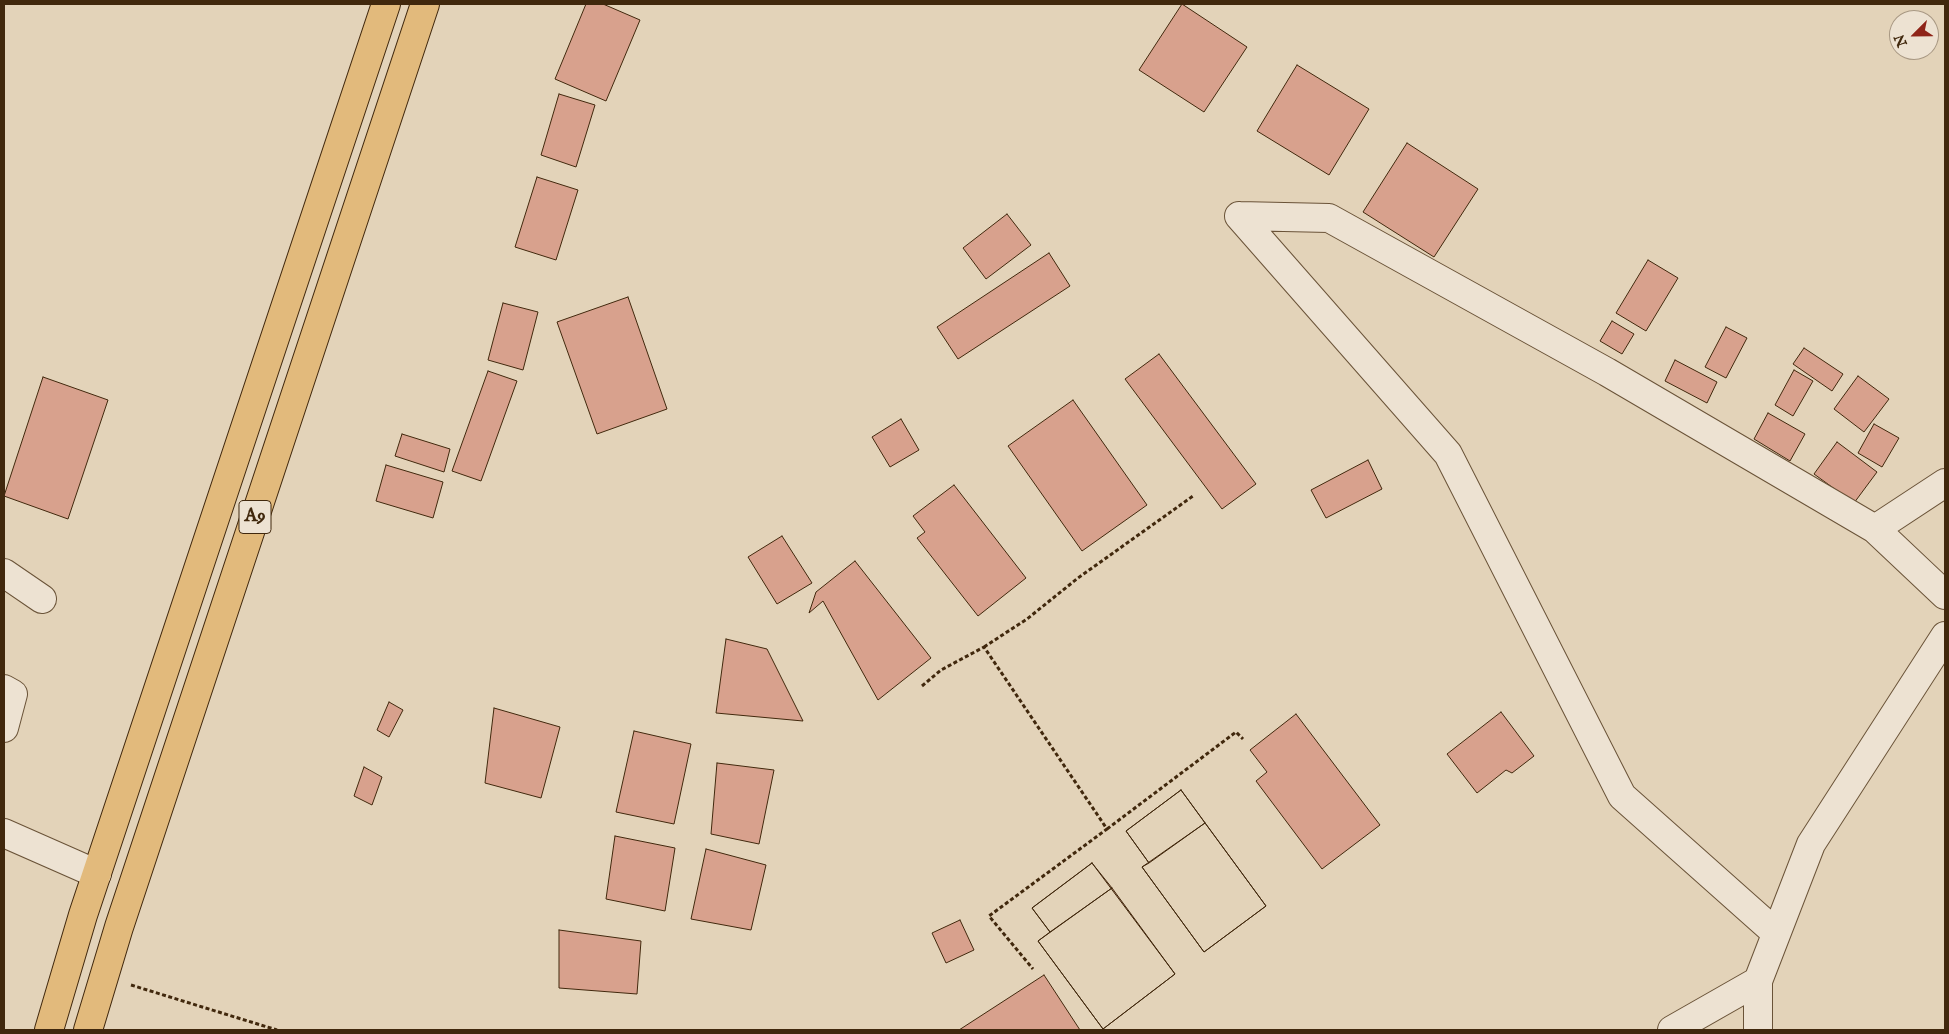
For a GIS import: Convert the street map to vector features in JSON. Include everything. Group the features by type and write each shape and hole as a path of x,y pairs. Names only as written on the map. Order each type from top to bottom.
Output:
{"highway":[{"name":"A9","path":"49,1030 97,874 386,4"},
{"name":"A9","path":"88,1030 425,4"}],"street":[{"path":"1776,933 1622,796 1448,454 1239,216 1329,218 1607,372 1875,529 1945,595"},
{"path":"1875,529 1945,483"},
{"path":"4,573 42,599"},
{"path":"1758,1030 1758,981 1811,844 1945,636"},
{"path":"4,689 13,694 4,728"},
{"path":"4,833 97,874"},
{"path":"1672,1030 1758,981"}],"path":[{"path":"922,686 941,670 984,647 1027,619 1078,578 1193,496"},
{"path":"984,647 1107,829"},
{"path":"1033,969 989,916 1236,732 1243,739"},
{"path":"104,977 276,1030"}],"building":[{"path":"586,4 603,4 640,20 606,101 555,79"},
{"path":"1182,4 1247,47 1204,112 1139,70"},
{"path":"1297,65 1369,109 1329,175 1257,131"},
{"path":"559,94 595,105 576,167 541,155"},
{"path":"1407,143 1478,189 1434,257 1363,212"},
{"path":"537,177 578,190 556,260 515,247"},
{"path":"1007,214 1031,245 986,279 963,248"},
{"path":"1049,253 1070,286 958,359 937,327"},
{"path":"1648,260 1678,278 1646,331 1616,313"},
{"path":"628,297 667,409 597,434 557,322"},
{"path":"503,303 538,312 523,370 488,360"},
{"path":"1612,321 1634,334 1622,354 1600,341"},
{"path":"1726,327 1747,338 1726,378 1705,367"},
{"path":"1804,348 1843,374 1832,391 1793,364"},
{"path":"1159,354 1256,484 1222,509 1125,379"},
{"path":"1675,360 1717,382 1707,403 1665,381"},
{"path":"1794,370 1813,381 1793,416 1775,405"},
{"path":"488,371 517,381 481,481 452,471"},
{"path":"1858,376 1889,399 1864,432 1834,409"},
{"path":"43,377 108,400 68,519 4,496"},
{"path":"1073,400 1147,505 1082,551 1008,446"},
{"path":"1768,413 1805,434 1790,461 1754,439"},
{"path":"901,419 919,450 890,467 872,437"},
{"path":"1874,424 1899,438 1882,467 1858,453"},
{"path":"402,434 450,449 444,472 395,456"},
{"path":"1837,442 1877,472 1854,503 1814,474"},
{"path":"1368,460 1382,489 1326,518 1311,490"},
{"path":"386,465 443,482 433,518 376,501"},
{"path":"954,485 1026,578 978,616 917,538 925,532 913,516"},
{"path":"782,536 812,583 777,604 748,557"},
{"path":"855,561 931,658 878,700 823,601 809,613 816,592"},
{"path":"726,639 767,649 803,721 716,713"},
{"path":"389,702 403,710 389,737 377,730"},
{"path":"494,708 560,727 541,798 485,783"},
{"path":"1501,712 1534,756 1512,773 1506,770 1477,793 1447,754"},
{"path":"1296,714 1380,825 1322,869 1256,781 1267,772 1250,750"},
{"path":"634,731 691,744 674,824 616,812"},
{"path":"717,763 774,770 759,844 711,834"},
{"path":"364,767 382,777 372,805 354,796"},
{"path":"1181,790 1266,906 1204,952 1142,867 1149,863 1126,831"},
{"path":"1181,790 1205,823 1149,863 1126,831"},
{"path":"1205,823 1266,906 1204,952 1142,867"},
{"path":"615,836 675,848 665,911 606,899"},
{"path":"706,849 766,865 751,930 691,919"},
{"path":"1092,863 1175,974 1103,1029 1038,941 1050,932 1032,908"},
{"path":"1092,863 1112,888 1050,932 1032,908"},
{"path":"1112,888 1175,974 1103,1029 1038,941"},
{"path":"960,920 974,950 946,963 932,933"},
{"path":"559,930 641,941 637,994 559,988"},
{"path":"1044,975 1080,1030 959,1030"}]}
